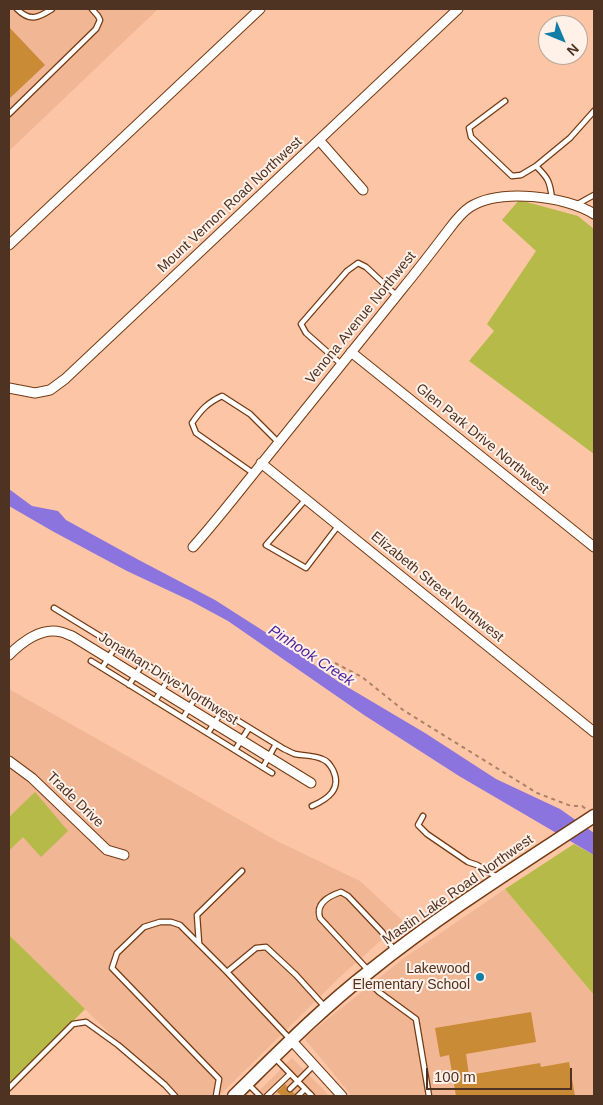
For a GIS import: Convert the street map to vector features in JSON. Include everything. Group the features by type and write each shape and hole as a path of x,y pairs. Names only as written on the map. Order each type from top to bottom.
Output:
{"street":[{"path":"9,245 260,9"},
{"name":"Mount Vernon Road Northwest","path":"9,388 35,393 50,390 65,379 458,9"},
{"path":"318,140 363,190"},
{"name":"Venona Avenue Northwest","path":"194,547 461,214 471,206 486,200 501,196 519,196 552,199 576,205 594,214"},
{"name":"Glen Park Drive Northwest","path":"351,352 594,547"},
{"name":"Elizabeth Street Northwest","path":"261,463 594,732"},
{"name":"Jonathan Drive Northwest","path":"9,655 29,639 48,631 72,636 311,783"},
{"name":"Trade Drive","path":"9,761 32,778 107,850 124,855"},
{"name":"Mastin Lake Road Northwest","path":"234,1096 326,1008 395,951 590,816"},
{"path":"291,1040 314,1065 336,1094"}],"lane":[{"path":"17,9 27,17 34,18 40,17 52,9"},
{"path":"9,114 96,29 100,20 92,9"},
{"path":"505,101 469,128 471,137 512,176 521,175 536,166 570,138 594,111"},
{"path":"536,166 551,186 552,199"},
{"path":"576,205 594,195"},
{"path":"342,364 306,333 301,324 347,271 358,263 366,267 397,296"},
{"path":"253,474 196,433 192,423 201,410 212,400 222,396 250,414 278,442"},
{"path":"306,499 266,545 306,568 339,526"},
{"path":"54,608 276,744 295,754 312,755 325,760 335,775 336,785 331,795 322,802 312,806"},
{"path":"102,668 116,646"},
{"path":"91,661 272,773"},
{"path":"130,685 144,662"},
{"path":"155,701 169,678"},
{"path":"183,718 197,695"},
{"path":"208,734 222,711"},
{"path":"235,750 249,728"},
{"path":"263,767 276,744"},
{"path":"423,816 418,826 427,834 468,862 477,864 498,878"},
{"path":"199,944 197,915 242,871"},
{"path":"395,951 382,932 348,896 341,892 331,895 320,906 318,912 320,918 379,992 416,1019 429,1096"},
{"path":"216,1096 219,1079 112,968 117,953 144,927 160,922 171,922 180,925 291,1040"},
{"path":"227,972 256,948 266,947 296,975 326,1008"},
{"path":"9,1088 73,1024 86,1022 118,1045 165,1085 175,1096"},
{"path":"274,1057 312,1096"},
{"path":"290,1089 314,1065"},
{"path":"267,1096 290,1074"},
{"path":"247,1083 260,1096"},
{"path":"298,1096 305,1089"}],"path":[{"path":"335,663 362,677 403,710 537,793 571,806 582,806 590,816"}],"shaded area":[{"path":"9,9 158,9 9,151"},
{"path":"519,200 578,216 594,229 594,454 469,361 494,331 487,324 536,251 502,220"},
{"path":"9,489 32,506 58,511 66,520 215,600 339,682 425,733 496,779 560,809 594,833 594,855 459,776 364,715 228,621 191,601 127,571 9,506"},
{"path":"9,689 277,841 360,881 403,921 343,974 219,1096 174,1096 9,935 9,851 23,837 35,793 9,817"},
{"path":"35,792 68,831 41,857 23,837 9,851 9,817"},
{"path":"574,844 594,855 594,995 505,889"},
{"name":"Lakewood Elementary School","path":"505,889 594,995 594,1096 352,1096 304,1038 404,958"},
{"path":"9,935 85,1009 9,1087"},
{"path":"292,1058 329,1096 254,1096"}],"building":[{"path":"9,27 45,65 9,99"},
{"path":"531,1012 536,1042 466,1054 469,1075 540,1063 541,1067 569,1062 575,1096 456,1096 449,1055 440,1057 435,1028"},
{"path":"285,1084 287,1091 289,1093 293,1092 294,1096 282,1096 277,1092"}],"place":[{"name":"Lakewood Elementary School","path":"480,977"}],"water label":[{"name":"Pinhook Creek","path":"311,656"}]}
